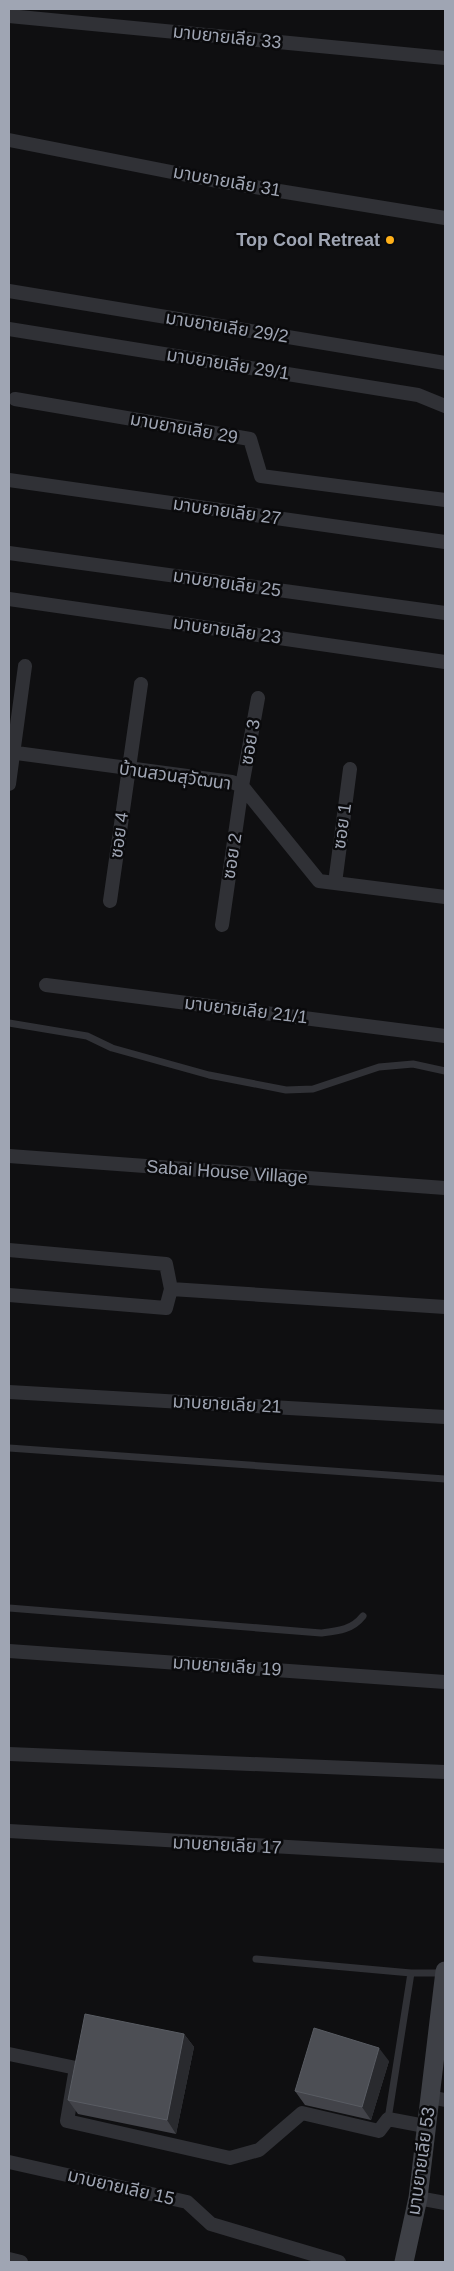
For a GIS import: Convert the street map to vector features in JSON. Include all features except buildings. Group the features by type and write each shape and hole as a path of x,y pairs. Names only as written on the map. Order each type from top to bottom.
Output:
{"street":[{"name":"มาบยายเลีย 33","path":"9,16 445,58"},
{"name":"มาบยายเลีย 31","path":"9,140 212,180 445,218"},
{"name":"มาบยายเลีย 29/2","path":"9,291 445,363"},
{"name":"มาบยายเลีย 29/1","path":"9,329 418,394 445,406"},
{"name":"มาบยายเลีย 29","path":"14,399 250,439 261,476 445,500"},
{"name":"มาบยายเลีย 27","path":"9,480 445,542"},
{"name":"มาบยายเลีย 25","path":"9,553 445,614"},
{"name":"มาบยายเลีย 23","path":"9,599 445,662"},
{"path":"9,784 11,752 25,666"},
{"name":"ซอย 4","path":"110,901 141,684"},
{"name":"ซอย 3","path":"242,786 258,698"},
{"name":"บ้านสวนสุวัฒนา","path":"11,752 129,770 232,782 242,786 319,882 445,897"},
{"name":"ซอย 1","path":"335,883 350,769"},
{"name":"ซอย 2","path":"222,925 242,786"},
{"name":"มาบยายเลีย 21/1","path":"46,985 445,1036"},
{"name":"Sabai House Village","path":"9,1156 445,1188"},
{"path":"9,1250 166,1264 171,1289 166,1308 9,1295"},
{"path":"171,1289 445,1307"},
{"name":"มาบยายเลีย 21","path":"9,1392 445,1417"},
{"name":"มาบยายเลีย 19","path":"9,1651 445,1682"},
{"path":"9,1754 445,1772"},
{"name":"มาบยายเลีย 17","path":"9,1831 445,1856"},
{"name":"มาบยายเลีย 53","path":"404,2262 418,2198 425,2126 438,2098 445,1972"},
{"path":"9,2054 76,2068 67,2120 230,2158 259,2150 302,2113 379,2131 388,2119 425,2126"},
{"name":"มาบยายเลีย 15","path":"9,2162 187,2202 210,2224 339,2262"},
{"path":"418,2198 445,2203"},
{"path":"9,2259 22,2262"}],"lane":[{"path":"9,1023 87,1036 112,1048 209,1075 286,1090 313,1089 379,1067 413,1064 445,1071"},
{"path":"9,1448 445,1479"},
{"path":"9,1608 321,1633 349,1627 357,1623 363,1616"},
{"path":"256,1959 411,1973 445,1972"},
{"path":"388,2119 411,1973"}],"place":[{"name":"Top Cool Retreat","path":"390,240"}]}
